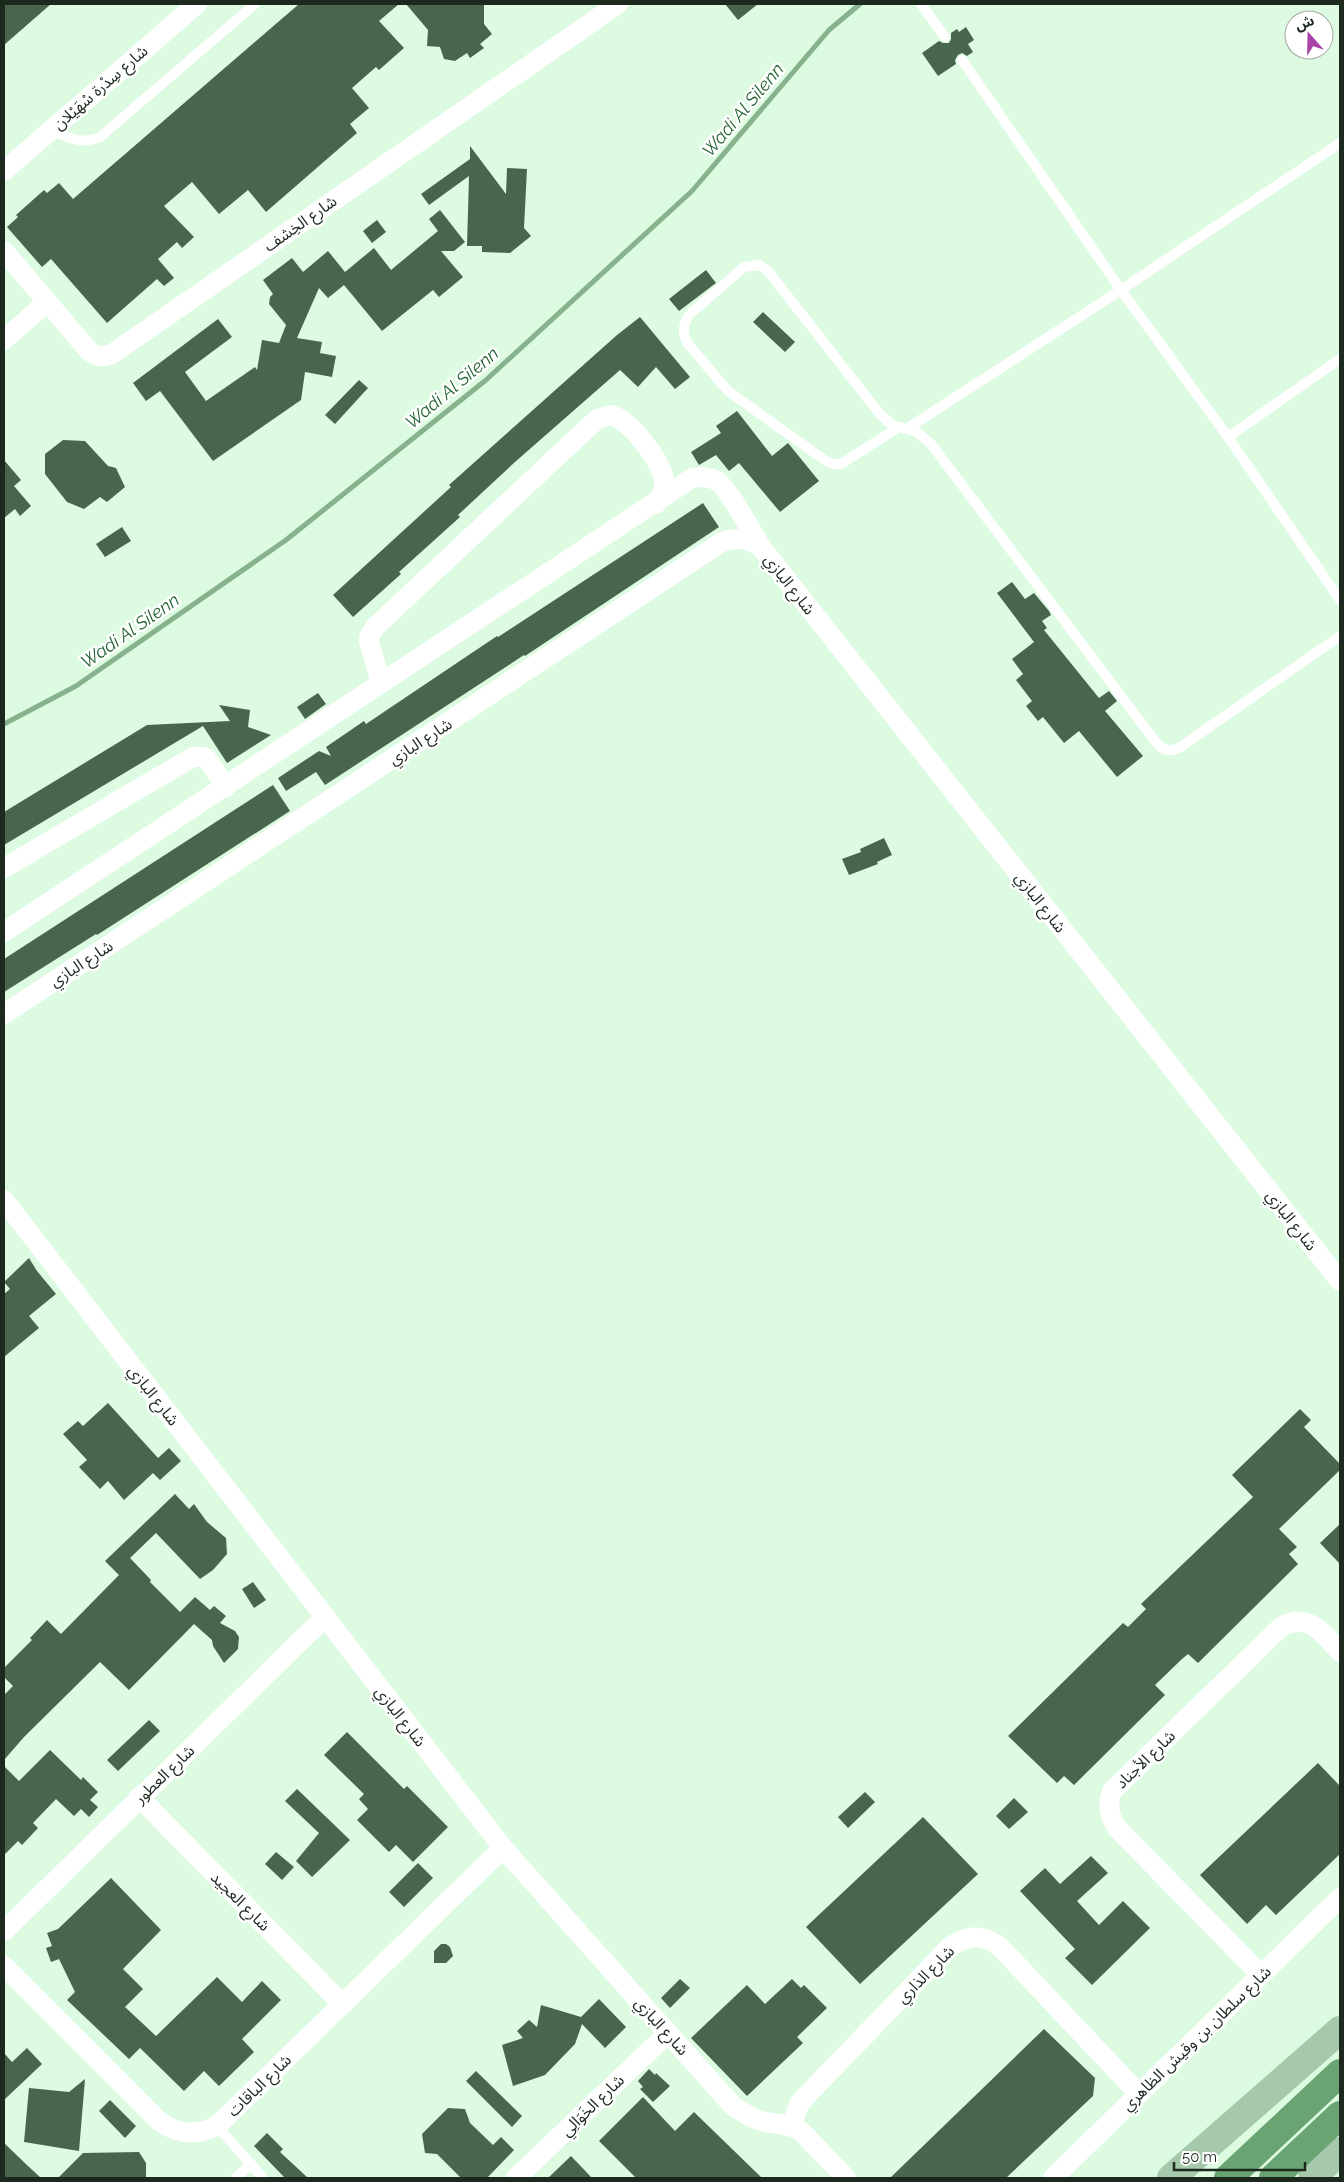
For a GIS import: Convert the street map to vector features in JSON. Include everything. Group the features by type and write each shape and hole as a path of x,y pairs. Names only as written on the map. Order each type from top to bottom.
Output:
{"highway":[{"path":"1228,2178 1340,2073"},
{"path":"1273,2178 1340,2115"}],"main road":[{"path":"1171,2178 1340,2030"}],"street":[{"name":"شارع سِدْرة سْهَيْلان","path":"4,171 197,4"},
{"name":"شارع الخِشف","path":"4,251 93,354 105,357 618,4"},
{"path":"4,340 47,302"},
{"path":"382,682 369,637 375,627 597,419 611,415 624,420 660,464 664,484 662,495 656,504"},
{"path":"4,932 226,787 382,682 656,504 692,478 705,476 716,480 725,489 761,547"},
{"name":"شارع البازي","path":"4,1014 722,542 746,539 761,547 1340,1280"},
{"path":"4,868 193,757 208,759 226,787"},
{"name":"شارع البازي","path":"4,1200 503,1848 733,2106 748,2116 764,2122 792,2126"},
{"name":"شارع العطور","path":"4,1931 324,1618"},
{"name":"شارع الأجناد","path":"1261,1975 1118,1829 1110,1814 1110,1798 1112,1791 1282,1626 1298,1621 1315,1626 1340,1652"},
{"name":"شارع العجيد","path":"139,1797 342,2004"},
{"name":"شارع الباقات","path":"4,1966 159,2121 167,2127 187,2133 208,2130 217,2126 503,1848"},
{"name":"شارع سلطان بن وقيش الظاهري","path":"1053,2178 1340,1898"},
{"name":"شارع الذاري","path":"792,2126 799,2104 809,2092 951,1946 968,1937 986,1938 1002,1949 1138,2093"},
{"name":"شارع الخَوَالِي","path":"516,2178 668,2033"},
{"path":"792,2126 801,2131 846,2178"}],"lane":[{"path":"51,130 83,142 100,137 255,4"},
{"path":"921,4 945,37"},
{"path":"962,60 1121,290 1228,437 1340,600"},
{"path":"1340,143 1121,290 904,428 841,464 833,464 826,461 728,391 688,344 684,337 683,329 685,321 690,314 744,267 751,265 764,267 879,412 892,424 904,428 917,432 931,444 1158,745 1163,749 1170,751 1182,746 1340,636"},
{"path":"1228,437 1340,359"},
{"path":"217,2126 263,2178"},
{"path":"235,2178 250,2164"}],"building":[{"path":"4,4 51,4 4,45"},
{"path":"299,4 399,4 379,21 404,48 379,70 376,67 352,88 369,108 350,124 357,133 266,212 248,190 219,214 192,182 164,206 194,237 182,248 177,242 158,259 174,278 164,286 157,279 107,323 51,259 42,267 7,227 18,217 16,215 44,190 47,193 59,183 73,199"},
{"path":"406,4 484,4 484,24 492,34 480,44 484,48 470,58 467,53 455,61 444,59 440,47 427,46 428,30"},
{"path":"725,4 758,4 738,20"},
{"path":"966,27 974,40 968,44 973,52 967,56 962,53 958,55 955,60 956,64 938,76 922,53 939,41 949,43 951,33 957,29 959,32"},
{"path":"470,146 506,194 507,168 527,169 524,228 531,236 510,253 482,252 482,246 467,246 469,176 429,205 421,194 470,159"},
{"path":"440,210 465,242 454,251 441,251 463,277 439,297 433,290 382,331 344,285 328,298 319,288 297,338 322,342 320,353 336,356 332,377 305,372 301,400 213,461 160,391 146,401 133,383 218,319 232,337 185,372 206,401 255,367 257,370 262,340 279,343 286,325 269,304 270,297 273,294 263,280 292,258 303,272 328,251 345,272 374,248 391,270 438,231 429,219"},
{"path":"377,220 386,232 372,243 363,231"},
{"path":"706,270 716,283 679,311 669,299"},
{"path":"763,312 795,342 785,352 753,322"},
{"path":"640,317 690,377 675,389 656,367 638,387 620,370 515,462 458,515 460,517 399,572 401,574 353,617 333,595 451,487 449,485 617,335"},
{"path":"359,380 368,388 335,424 325,415"},
{"path":"737,411 772,456 788,443 819,481 780,512 739,463 729,471 716,455 699,465 691,452 721,433 716,426"},
{"path":"63,440 85,441 108,466 116,468 125,487 107,502 100,497 84,509 67,502 45,474 45,454"},
{"path":"4,460 21,480 14,486 31,506 20,516 15,509 4,518"},
{"path":"703,503 719,527 525,656 325,785 316,772 286,791 278,778 319,751 331,756 326,747 364,721 366,724 497,636"},
{"path":"122,527 131,541 105,557 96,544"},
{"path":"1012,582 1025,599 1034,593 1049,611 1051,615 1042,621 1047,628 1044,630 1099,698 1109,691 1117,701 1105,711 1143,756 1117,777 1079,731 1064,743 1043,717 1038,721 1026,706 1032,701 1016,680 1023,674 1012,659 1034,642 997,593"},
{"path":"318,693 326,704 305,719 297,707"},
{"path":"219,705 250,710 248,727 271,735 227,763 203,726 4,845 4,812 147,725 230,721"},
{"path":"273,785 290,811 97,935 4,992 4,959"},
{"path":"884,838 892,855 877,862 878,864 849,875 842,859 861,852 860,849"},
{"path":"29,1258 56,1294 29,1316 39,1328 4,1357 4,1294 10,1289 4,1282"},
{"path":"108,1403 158,1458 169,1448 181,1461 160,1480 153,1473 124,1500 108,1481 100,1489 79,1467 87,1460 63,1434 78,1421 83,1426"},
{"path":"1300,1409 1311,1420 1304,1427 1340,1464 1340,1470 1279,1529 1297,1547 1289,1554 1298,1564 1198,1663 1188,1654 1155,1685 1165,1695 1074,1785 1064,1776 1057,1783 1008,1736 1123,1623 1128,1627 1146,1609 1141,1604 1253,1497 1232,1475"},
{"path":"175,1494 189,1509 194,1504 207,1522 226,1538 227,1554 213,1570 200,1579 156,1533 130,1558 151,1580 150,1582 180,1612 195,1597 210,1610 214,1606 226,1616 220,1623 235,1631 239,1637 238,1649 224,1663 213,1646 212,1640 194,1624 129,1690 100,1662 24,1737 4,1760 4,1695 13,1686 4,1677 4,1668 32,1640 30,1638 47,1620 61,1634 119,1575 105,1561"},
{"path":"1340,1524 1340,1564 1320,1543"},
{"path":"253,1582 266,1600 254,1608 242,1589"},
{"path":"149,1720 160,1731 118,1771 107,1760"},
{"path":"347,1732 404,1789 407,1786 448,1827 413,1862 396,1845 389,1852 357,1820 368,1809 359,1799 364,1794 324,1755"},
{"path":"50,1750 81,1780 83,1777 98,1792 90,1800 98,1807 89,1817 81,1809 74,1816 56,1799 33,1823 38,1828 22,1845 18,1841 4,1855 4,1766 19,1781"},
{"path":"1318,1763 1340,1786 1340,1854 1276,1915 1266,1905 1247,1924 1200,1875"},
{"path":"297,1789 350,1840 312,1877 296,1861 319,1833 285,1801"},
{"path":"865,1792 875,1802 848,1828 838,1817"},
{"path":"1014,1798 1028,1812 1009,1829 996,1816"},
{"path":"923,1817 978,1874 860,1984 806,1927"},
{"path":"276,1852 294,1867 282,1880 265,1864"},
{"path":"1091,1856 1108,1873 1077,1901 1099,1925 1123,1901 1150,1928 1092,1985 1065,1958 1075,1949 1020,1891 1045,1868 1060,1884"},
{"path":"418,1863 433,1878 404,1907 389,1892"},
{"path":"111,1878 161,1930 123,1969 143,1989 125,2007 156,2036 217,1977 242,2002 262,1981 281,2000 242,2039 254,2052 219,2086 204,2071 184,2091 140,2048 129,2059 67,2000 75,1992 59,1959 51,1962 46,1948 52,1946 47,1933 58,1929"},
{"path":"441,1944 446,1944 450,1947 453,1956 446,1963 434,1963 434,1951"},
{"path":"680,1979 690,1988 670,2008 661,1998"},
{"path":"792,1979 801,1988 804,1985 827,2008 797,2037 803,2043 747,2096 691,2038 747,1985 765,2004"},
{"path":"599,1999 626,2027 605,2048 582,2024 575,2044 545,2075 513,2086 502,2045 523,2038 517,2031 529,2020 537,2027 541,2005 581,2017"},
{"path":"1044,2029 1095,2078 1093,2096 1006,2178 890,2178"},
{"path":"27,2048 42,2064 4,2100 4,2053 12,2062"},
{"path":"649,2069 670,2086 653,2102 640,2089 643,2087 638,2081"},
{"path":"476,2071 522,2116 512,2127 466,2081"},
{"path":"85,2079 79,2151 24,2142 29,2088 69,2092"},
{"path":"643,2097 675,2131 694,2112 762,2178 636,2178 599,2141"},
{"path":"110,2100 136,2126 125,2138 99,2111"},
{"path":"448,2108 465,2109 470,2123 493,2145 501,2137 514,2150 487,2178 461,2178 437,2154 425,2153 422,2134"},
{"path":"267,2133 283,2149 280,2152 308,2178 285,2178 254,2146"},
{"path":"4,2143 28,2166 41,2178 4,2178"},
{"path":"139,2152 146,2163 146,2178 58,2178 83,2153"},
{"path":"571,2156 592,2178 548,2178"}],"waterway":[{"name":"Wadi Al Silenn","path":"4,724 76,686 286,540 486,380 692,191 829,30 860,4"}]}
